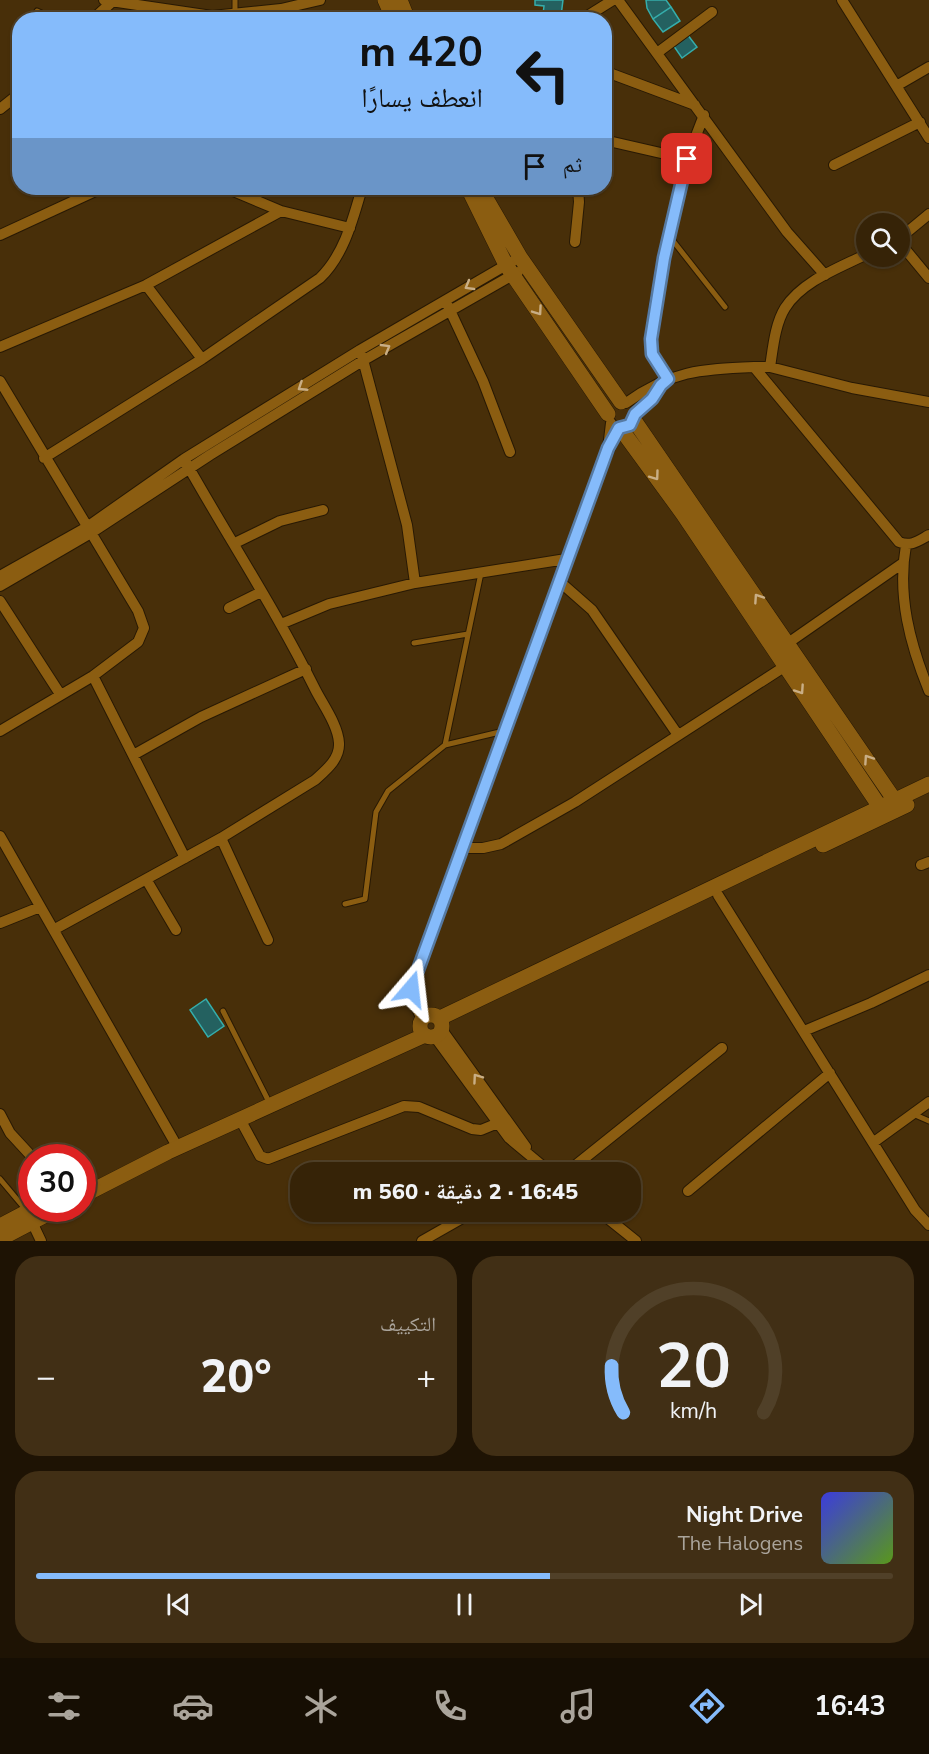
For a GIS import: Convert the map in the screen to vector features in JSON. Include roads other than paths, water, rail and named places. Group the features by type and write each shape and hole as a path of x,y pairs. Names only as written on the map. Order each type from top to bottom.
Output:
{"street":[{"path":"258,12 320,0"},
{"path":"594,12 613,0"},
{"path":"618,0 704,115 787,232 825,275"},
{"path":"842,0 898,85 929,138"},
{"path":"109,1 184,12"},
{"path":"153,12 155,8"},
{"path":"657,53 712,12"},
{"path":"898,85 929,67"},
{"path":"612,74 695,105"},
{"path":"665,382 652,354 651,339 669,235 687,159 704,115"},
{"path":"834,165 920,122"},
{"path":"612,142 687,159"},
{"path":"0,235 87,195"},
{"path":"242,195 280,211 350,228"},
{"path":"44,458 202,359 320,278 334,262 350,228 360,195"},
{"path":"472,195 516,266 622,417 788,643 898,804"},
{"path":"483,195 516,266"},
{"path":"575,242 578,195"},
{"path":"0,347 146,285 280,211"},
{"path":"910,230 929,214"},
{"path":"910,255 929,278"},
{"path":"770,367 778,326 784,309 795,295 825,275 856,260"},
{"path":"0,586 187,464 362,355 516,266"},
{"path":"146,285 202,359"},
{"path":"448,305 483,381 510,452"},
{"path":"362,355 407,525 415,583"},
{"path":"535,1160 498,1123 411,997 413,981 566,559 622,417 652,399 665,382 693,370 770,367 862,390 929,402"},
{"path":"754,368 899,542 906,545 929,535"},
{"path":"0,381 44,458 138,611 144,628 138,642 93,676 0,731"},
{"path":"622,417 784,667 882,811"},
{"path":"55,929 221,838 315,780 329,768 336,756 339,744 335,729 306,669 235,543 187,464"},
{"path":"235,543 280,521 323,510"},
{"path":"0,576 89,530"},
{"path":"906,545 903,563 905,610 910,642 926,672 929,691"},
{"path":"281,624 329,604 415,583 566,559"},
{"path":"788,643 903,563"},
{"path":"559,581 592,610 678,735"},
{"path":"229,608 261,592"},
{"path":"0,601 60,694"},
{"path":"462,848 483,848 501,844 575,802 784,667"},
{"path":"135,754 201,717 306,669"},
{"path":"93,676 135,754 185,858"},
{"path":"898,804 929,784"},
{"path":"96,1178 176,1144 241,1121 882,811 929,795"},
{"path":"96,1188 267,1098 432,1027 718,895 882,811"},
{"path":"0,836 176,1144"},
{"path":"221,838 268,940"},
{"path":"146,879 176,930"},
{"path":"718,895 915,1210 929,1225"},
{"path":"0,923 40,907"},
{"path":"804,1031 929,975"},
{"path":"432,1027 535,1160"},
{"path":"580,1162 722,1048"},
{"path":"688,1191 830,1073"},
{"path":"874,1142 929,1102"},
{"path":"241,1121 260,1156 268,1160 404,1106 419,1107 472,1129 481,1130 498,1123"},
{"path":"0,1114 10,1133 20,1144"},
{"path":"0,1226 18,1219"},
{"path":"0,1239 20,1222"},
{"path":"34,1222 42,1241"},
{"path":"422,1241 455,1222"},
{"path":"612,1222 636,1241"}],"lane":[{"path":"669,235 725,307"},
{"path":"445,745 482,572"},
{"path":"414,643 468,634"},
{"path":"345,904 365,899 376,812 388,791 445,745 504,731"},
{"path":"223,1011 267,1098"},
{"path":"913,1114 929,1121"},
{"path":"0,1179 18,1200"}]}
